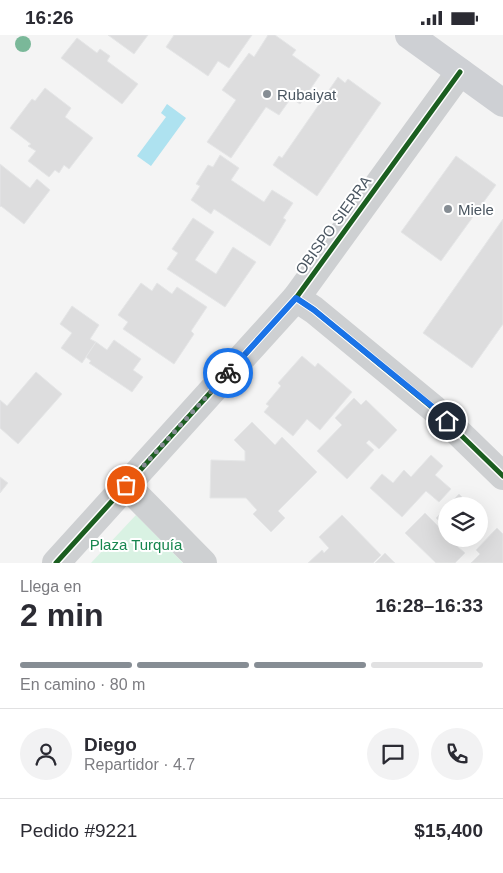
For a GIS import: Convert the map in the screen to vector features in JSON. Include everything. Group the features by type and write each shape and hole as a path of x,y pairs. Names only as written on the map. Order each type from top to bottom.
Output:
{"main road":[{"path":"409,35 503,103"}],"street":[{"name":"OBISPO SIERRA","path":"56,563 296,298 460,72"},
{"path":"296,298 314,310 434,408 503,476"},
{"path":"126,485 203,563"}],"green space":[{"name":"Plaza Turquía","path":"136,515 183,563 91,563"}],"water":[{"path":"167,104 186,118 151,166 137,156 166,117 161,113"}],"building":[{"path":"108,35 148,35 134,54"},
{"path":"174,35 252,35 229,68 218,61 208,76 166,47"},
{"name":"Rubaiyat","path":"268,35 275,35 296,50 292,55 320,75 300,104 291,98 279,115 266,107 231,158 207,142 236,100 222,90 249,53 254,57"},
{"path":"77,38 97,53 100,49 110,56 107,61 138,84 122,104 61,58"},
{"path":"338,77 345,83 348,79 381,103 317,196 273,165 279,156 282,158"},
{"path":"45,88 71,108 65,117 93,138 69,169 64,165 59,173 55,170 49,177 28,161 36,151 28,146 31,144 10,128 32,99 35,101"},
{"path":"220,155 239,168 231,180 264,202 272,190 293,203 283,218 286,220 270,246 214,209 211,214 191,200 200,186 196,184 208,165 213,167"},
{"name":"Miele","path":"456,156 496,185 441,261 401,232"},
{"path":"0,164 30,188 37,179 50,190 24,224 0,207"},
{"path":"193,218 214,232 195,260 216,274 233,247 256,262 225,307 167,269 178,253 172,249"},
{"path":"503,219 503,324 472,368 423,333"},
{"path":"141,283 152,291 157,283 172,294 177,287 207,307 191,331 194,334 174,364 123,329 128,322 118,315"},
{"path":"72,306 99,325 90,339 96,342 82,363 61,348 72,333 60,324"},
{"path":"114,340 141,359 133,370 143,377 132,392 89,363 91,361 86,357 96,342 107,350"},
{"path":"302,356 315,367 318,363 352,392 320,430 307,419 293,436 264,412 269,406 266,404 281,386 278,383"},
{"path":"36,372 62,394 18,444 0,428 0,400 7,406"},
{"path":"354,398 361,405 366,400 397,430 379,449 369,440 366,443 374,450 347,479 317,451 342,425 335,418"},
{"path":"252,422 275,445 282,437 317,472 278,511 285,518 271,532 253,514 257,510 246,498 210,498 211,460 245,461 245,451 234,440"},
{"path":"431,455 443,466 435,475 451,489 444,497 438,497 438,501 426,491 402,517 370,488 382,474 393,483 404,470 411,477"},
{"path":"0,477 8,483 0,493"},
{"path":"425,513 438,526 438,547 458,547 465,553 455,563 436,563 405,533"},
{"path":"342,515 381,555 373,563 308,563 322,550 324,553 329,548 319,537"},
{"path":"497,528 503,534 503,563 471,563 480,554 476,550 479,547 488,547 488,537"},
{"path":"385,553 395,563 375,563"}],"cycle path":[{"path":"56,563 296,298 460,72"},
{"path":"296,298 314,310 433,408 503,476"}],"way so far":[{"path":"126,485 228,373"}],"place":[{"name":"Rubaiyat","path":"267,94"},
{"name":"Miele","path":"448,209"}],"route":[{"path":"228,373 296,298 314,310 434,408 447,421"}]}
